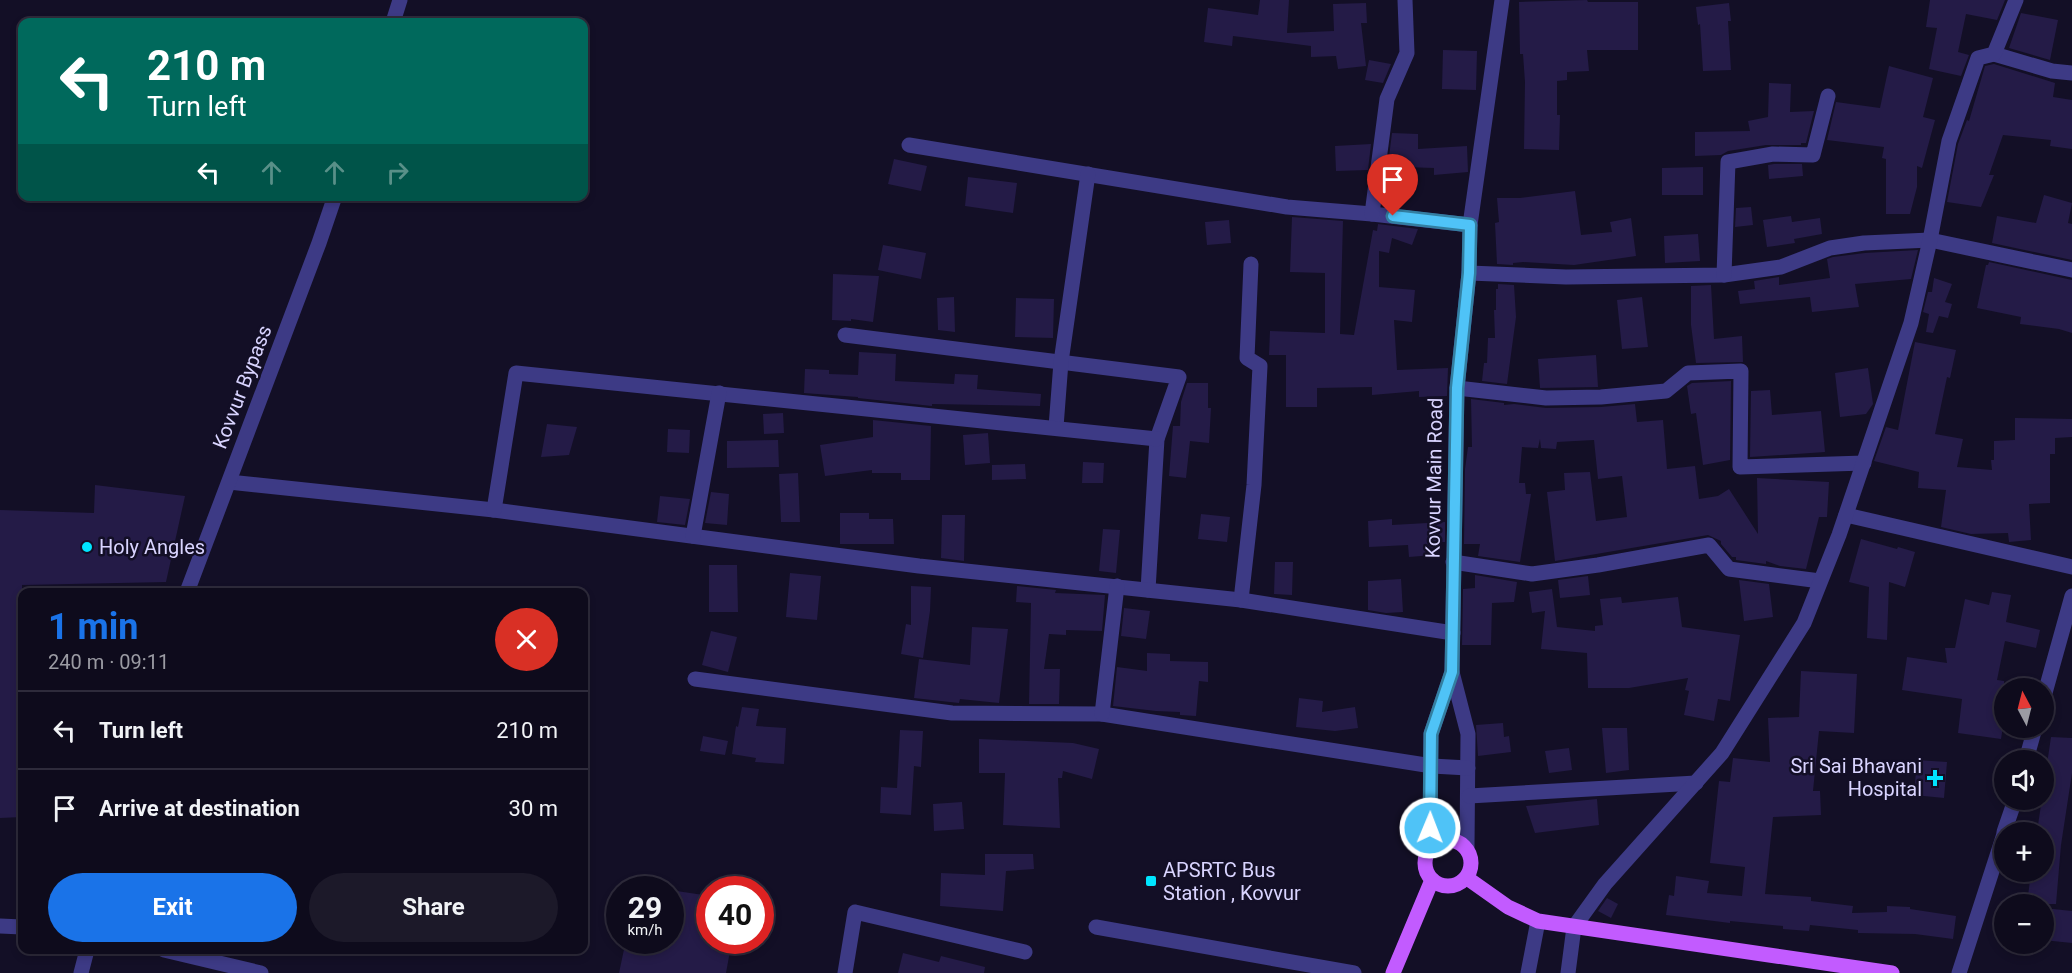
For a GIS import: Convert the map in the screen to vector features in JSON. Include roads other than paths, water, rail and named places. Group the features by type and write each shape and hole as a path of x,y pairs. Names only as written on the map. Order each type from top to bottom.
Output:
{"main road":[{"path":"1445,840 1461,843 1467,848 1472,863 1467,878 1453,886 1446,887 1432,880 1425,868 1425,860 1430,848 1445,840"},
{"path":"1467,878 1508,907 1538,921 1892,973"},
{"path":"1393,973 1432,880"}],"street":[{"path":"394,18 400,0"},
{"path":"1372,214 1387,99 1407,53 1405,0"},
{"name":"Kovvur Main Road","path":"1467,848 1468,734 1452,672 1457,388 1469,273 1470,225 1502,0"},
{"path":"1994,54 2016,0"},
{"path":"1568,973 1574,927 1605,884 1722,753 1804,623 1846,515 1911,323 1949,141 1978,58 1994,54 2052,70 2072,73"},
{"path":"1724,274 1728,162 1773,154 1813,155 1828,96"},
{"path":"909,145 1287,207 1470,225"},
{"path":"1056,427 1061,362 1088,174"},
{"name":"Kovvur Bypass","path":"189,588 333,201"},
{"path":"1469,273 1566,277 1724,274 1781,267 1830,248 1864,243 1930,240 2072,270"},
{"path":"1241,600 1254,485 1260,366 1247,358 1251,264"},
{"path":"845,335 1179,377 1157,439 1148,590"},
{"path":"1457,388 1545,398 1601,397 1666,391 1688,374 1740,371 1740,468 1864,463"},
{"path":"494,510 516,373 1157,439"},
{"path":"693,536 719,393"},
{"path":"229,482 494,510 919,566 1241,600 1453,633"},
{"path":"1846,515 2072,567"},
{"path":"1453,562 1532,574 1709,545 1729,569 1820,581"},
{"path":"1102,714 1117,586"},
{"path":"2049,678 2072,596"},
{"name":"Kovvur Main Road","path":"1430,848 1431,734 1452,672"},
{"path":"695,679 952,713 1102,714 1432,766 1468,768"},
{"path":"1469,796 1696,783"},
{"path":"1959,973 1994,864"},
{"path":"845,973 855,912 1025,952"},
{"path":"1528,973 1538,921"},
{"path":"0,926 18,927"},
{"path":"1096,927 1354,973"},
{"path":"81,973 86,954"},
{"path":"181,954 261,973"}],"place":[{"name":"Holy Angles","path":"87,547"},
{"name":"Sri Sai Bhavani Hospital","path":"1935,778"},
{"name":"APSRTC Bus Station , Kovvur","path":"1151,881"}]}
